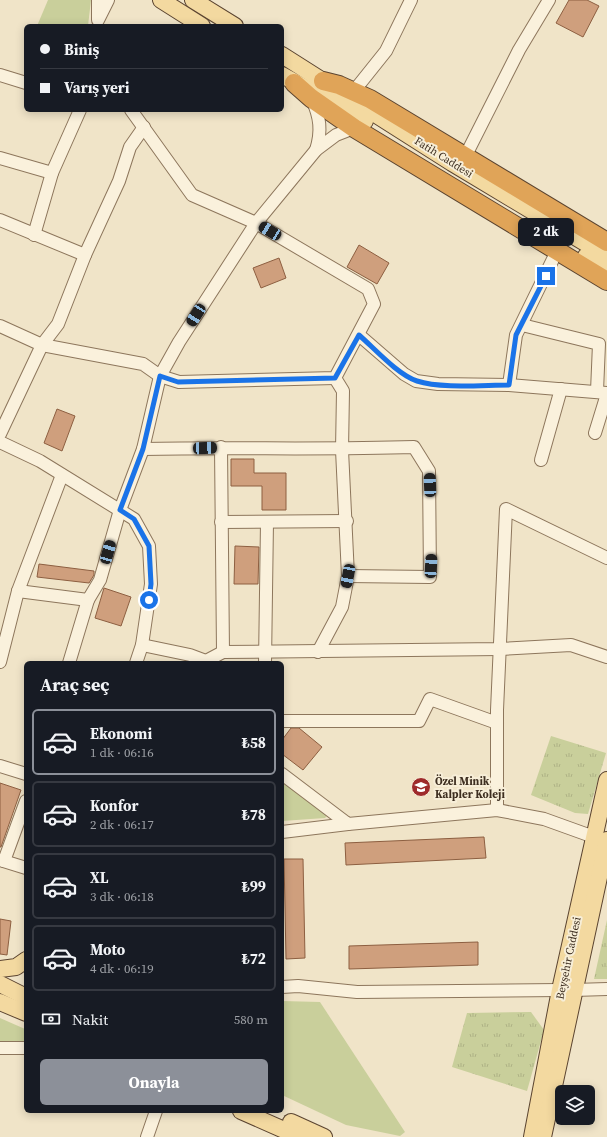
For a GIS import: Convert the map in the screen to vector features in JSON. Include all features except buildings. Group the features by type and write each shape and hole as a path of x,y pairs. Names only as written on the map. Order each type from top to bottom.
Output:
{"highway":[{"path":"288,79 354,128 607,281"},
{"path":"323,81 354,91 606,245"}],"main road":[{"path":"161,0 199,24"},
{"path":"193,0 232,24"},
{"name":"Fatih Caddesi","path":"284,57 452,163 606,245"},
{"name":"Fatih Caddesi","path":"288,79 348,110 607,269"},
{"name":"Beyşehir Caddesi","path":"532,1137 601,838 607,780"},
{"path":"0,969 16,968 24,962"},
{"path":"0,984 24,996"},
{"name":"Beyşehir Caddesi","path":"544,1137 567,990"},
{"path":"0,1002 24,1012"},
{"path":"246,1113 300,1137"},
{"path":"270,1113 324,1137"},
{"path":"522,1137 537,1115"}],"street":[{"path":"98,0 98,23"},
{"path":"98,23 108,0"},
{"path":"354,91 386,51 411,0"},
{"path":"469,149 519,50 549,0"},
{"path":"0,75 24,82"},
{"path":"312,98 318,113 321,127 316,150"},
{"path":"34,235 52,173 79,112"},
{"path":"132,112 192,195 256,223 368,289 374,304 335,378"},
{"path":"0,434 42,345 58,324 85,255 119,181 130,147 144,127"},
{"path":"70,661 88,600 100,580 120,510 143,449 160,376 179,342 256,223 316,150 336,135 354,128"},
{"path":"0,158 52,173"},
{"path":"0,220 85,255"},
{"path":"509,385 516,335 558,251"},
{"path":"522,325 599,344 604,393 595,433"},
{"path":"0,326 42,345 143,364 160,376 178,382 335,378"},
{"path":"359,335 404,374 416,381 438,384 509,385 604,393"},
{"path":"318,652 342,607 348,576 347,521 342,450 343,391 335,378"},
{"path":"541,460 561,389"},
{"path":"0,442 40,461 134,519 149,546 151,584 142,645 137,661"},
{"path":"143,449 221,447 342,450 414,447 429,471 430,577 348,576"},
{"path":"221,447 223,652"},
{"path":"0,662 3,636 18,591 62,475"},
{"path":"497,810 497,723 506,510 607,558"},
{"path":"221,522 347,521"},
{"path":"265,658 267,522"},
{"path":"18,591 88,600"},
{"path":"142,645 190,655 206,661 223,652 265,658 318,652 500,649 571,646 607,657"},
{"path":"284,721 419,721 430,699 497,723"},
{"path":"0,766 24,773"},
{"path":"284,776 348,824"},
{"path":"24,806 2,861 24,867"},
{"path":"284,832 348,824 497,810 544,819 601,838"},
{"path":"284,987 298,986 357,992 607,989"},
{"path":"0,1048 24,1048"},
{"path":"148,1137 155,1113"}],"green space":[{"path":"48,0 91,0 88,24 38,24"},
{"path":"551,736 606,753 588,814 575,813 531,795"},
{"path":"284,778 329,814 325,818 284,821"},
{"path":"607,920 607,979 594,979"},
{"path":"284,1001 320,1002 405,1132 400,1136 346,1125 284,1096"},
{"path":"531,1012 544,1030 527,1091 452,1067 467,1013"},
{"path":"0,1018 24,1029 24,1041 22,1044 0,1043"}],"place":[{"name":"Özel Minik Kalpler Koleji","path":"421,787"}],"route":[{"path":"149,600 151,584 149,546 134,519 120,510 143,449 160,376 178,382 335,378 359,335 404,374 416,381 438,384 509,385 516,335 546,276"}]}
